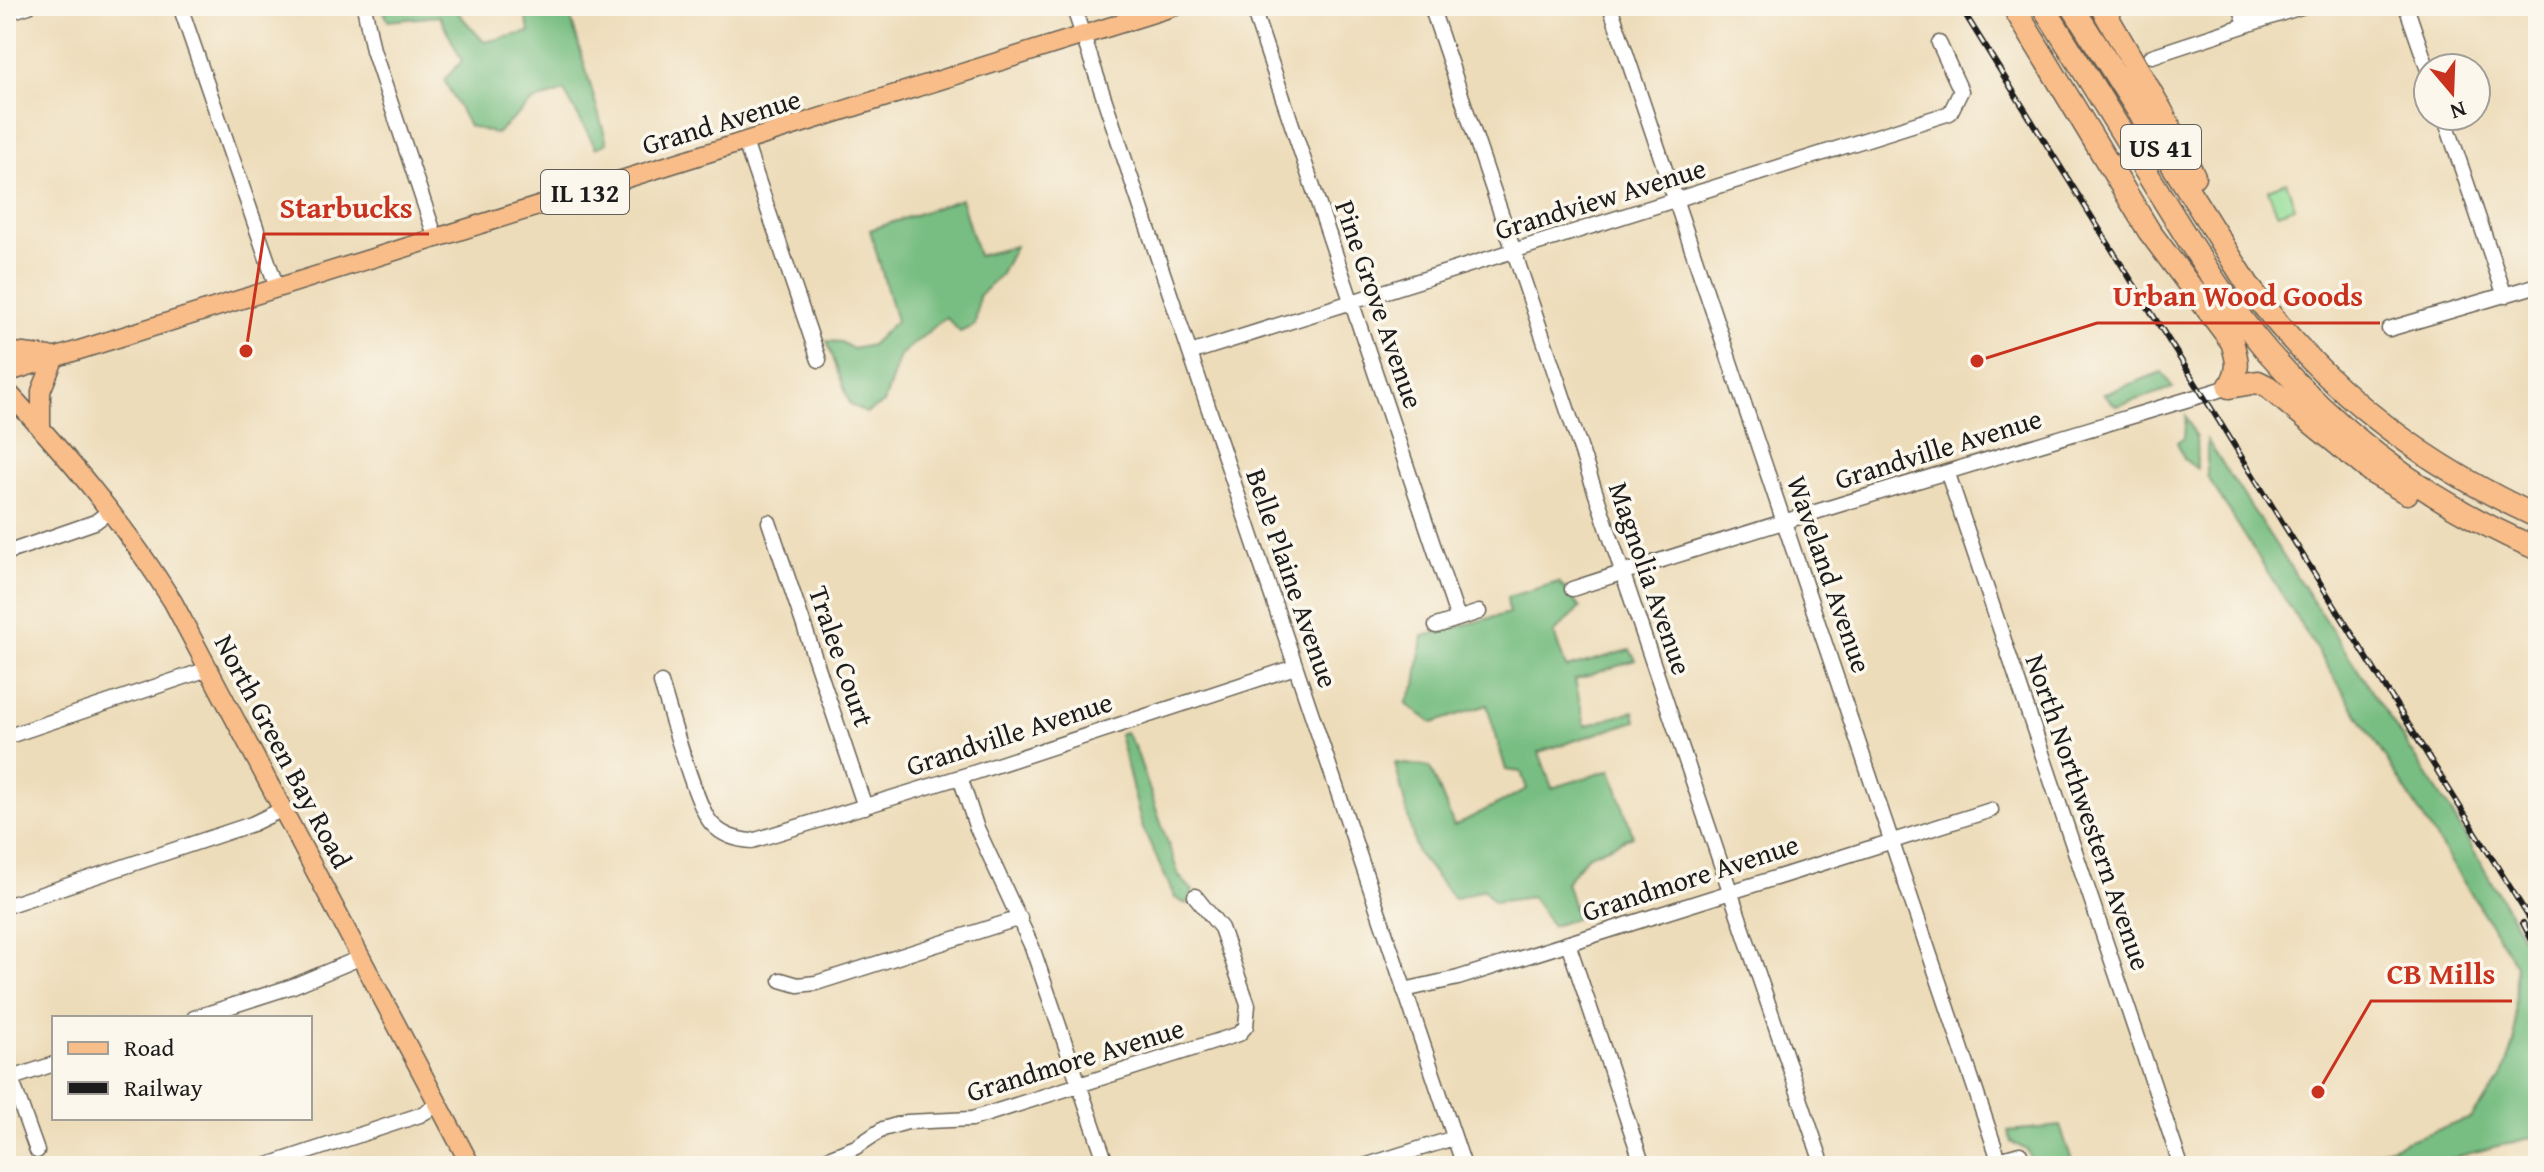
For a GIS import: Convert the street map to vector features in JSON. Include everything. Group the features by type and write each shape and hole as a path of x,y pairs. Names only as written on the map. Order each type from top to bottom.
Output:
{"highway":[{"name":"US 41","path":"2043,6 2207,269 2266,349 2363,445 2422,489 2460,513 2538,549"},
{"name":"US 41","path":"2072,6 2250,288 2305,356 2380,424 2462,479 2538,517"},
{"path":"2101,6 2161,110 2250,288"},
{"path":"2017,13 2205,283 2232,317 2266,349"},
{"path":"2017,13 2149,231 2232,342 2239,362 2229,387"},
{"path":"2229,387 2258,382 2268,387 2373,473 2411,495 2504,535"}],"main road":[{"name":"Grand Avenue","path":"6,373 1176,6"},
{"path":"6,351 55,357 39,398 35,421 6,409"},
{"name":"North Green Bay Road","path":"6,390 111,510 158,577 471,1166"}],"street":[{"path":"13,11 29,6"},
{"path":"180,6 277,288"},
{"path":"364,6 373,50 436,239"},
{"name":"Belle Plaine Avenue","path":"1073,6 1464,1166"},
{"name":"Pine Grove Avenue","path":"1252,6 1458,619"},
{"name":"Magnolia Avenue","path":"1431,6 1823,1166"},
{"name":"Waveland Avenue","path":"1610,6 1999,1160"},
{"path":"2240,6 2246,24"},
{"path":"2152,56 2304,6"},
{"path":"2406,6 2422,52"},
{"name":"Grandview Avenue","path":"1190,353 1950,113 1961,91 1939,43"},
{"path":"2449,132 2505,296"},
{"path":"745,142 819,360"},
{"path":"2389,329 2538,285"},
{"name":"Grandville Avenue","path":"1572,589 1784,520 1948,474 2229,387"},
{"name":"North Northwestern Avenue","path":"1948,474 2181,1166"},
{"path":"6,553 95,522 111,510"},
{"name":"Tralee Court","path":"769,522 865,807"},
{"path":"1436,626 1479,612"},
{"name":"Grandville Avenue","path":"661,683 705,813 723,834 738,840 758,840 1295,667"},
{"path":"6,737 208,669"},
{"path":"960,777 976,826 1020,918 1047,987 1107,1166"},
{"path":"6,906 252,824 283,809"},
{"name":"Grandmore Avenue","path":"1404,990 1458,978 1991,810"},
{"name":"Grandmore Avenue","path":"826,1159 856,1147 883,1129 907,1122 972,1119 1239,1034 1246,1026 1248,1005 1227,942 1210,912 1195,896"},
{"path":"781,980 798,985 816,983 1020,918"},
{"path":"1568,943 1643,1166"},
{"path":"200,1016 293,986 362,957"},
{"path":"37,1151 9,1079 52,1065"},
{"path":"265,1166 420,1115 439,1104"},
{"path":"1364,1166 1454,1138"},
{"path":"1978,1166 2020,1154"}],"green space":[{"path":"382,6 452,6 484,42 530,32 522,6 603,6 571,18 607,143 596,148 564,91 532,102 496,134 469,126 444,80 462,61 440,16 388,21"},
{"path":"2286,182 2295,207 2277,213 2268,189"},
{"path":"961,199 978,256 1015,246 1001,274 979,296 975,325 960,332 946,317 900,355 884,403 866,413 850,404 827,341 841,342 853,349 871,345 896,321 870,230"},
{"path":"2162,372 2173,388 2116,406 2104,394"},
{"path":"2186,416 2196,437 2197,469 2184,459 2177,442 2184,437"},
{"path":"2207,440 2448,807 2512,917 2538,972 2538,1136 2420,1166 2337,1166 2471,1118 2502,1078 2515,1041 2516,965 2207,476"},
{"path":"1559,582 1580,608 1554,633 1566,668 1630,650 1636,660 1575,680 1585,726 1634,711 1636,721 1539,752 1552,788 1611,770 1633,836 1587,856 1566,882 1577,918 1552,926 1532,897 1494,902 1484,889 1454,899 1417,853 1395,763 1430,767 1454,826 1527,789 1521,772 1506,770 1487,705 1433,723 1406,704 1416,685 1423,636 1509,613 1507,597"},
{"path":"1125,732 1136,750 1179,876 1193,891 1186,904 1175,898 1142,826 1119,734"},
{"path":"2060,1126 2074,1166 2033,1166 2027,1150 2011,1142 2008,1131"}],"railway":[{"path":"1960,6 2538,932"},
{"path":"2523,923 2538,952"}],"place":[{"name":"Starbucks","path":"246,351"},
{"name":"Urban Wood Goods","path":"1977,361"},
{"name":"CB Mills","path":"2318,1092"}]}
